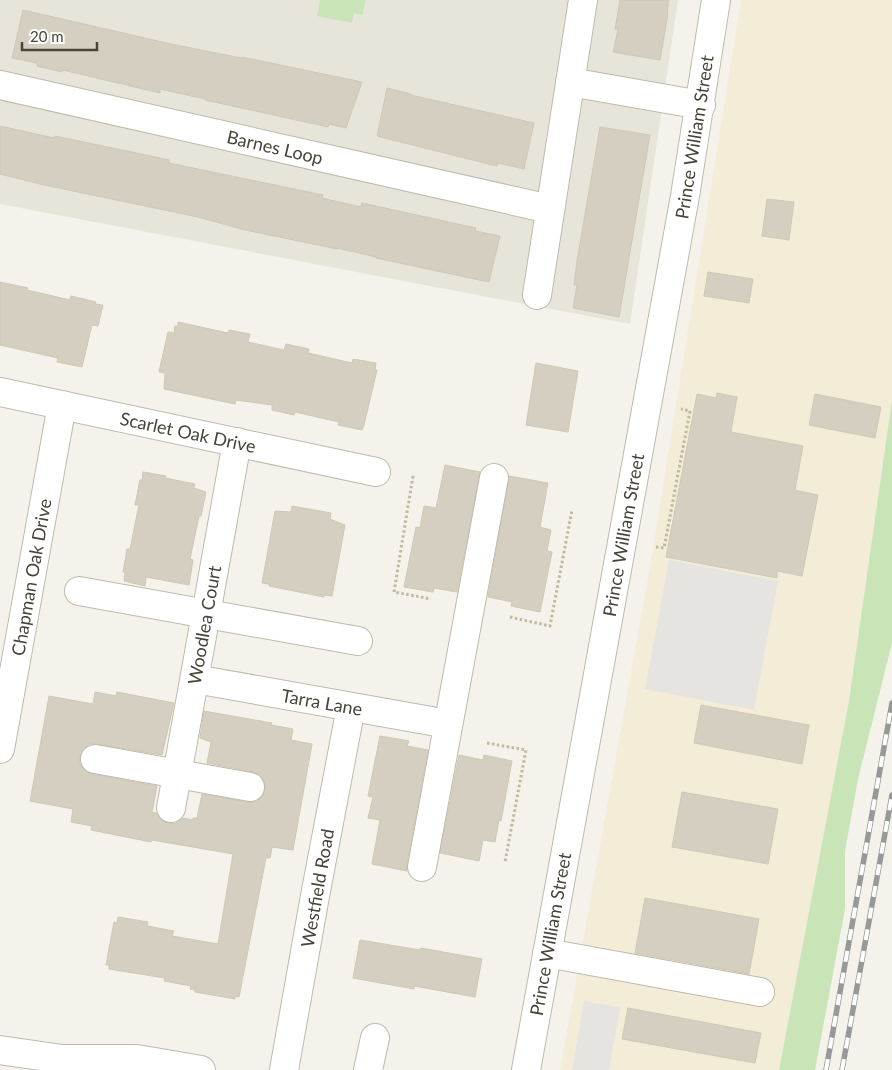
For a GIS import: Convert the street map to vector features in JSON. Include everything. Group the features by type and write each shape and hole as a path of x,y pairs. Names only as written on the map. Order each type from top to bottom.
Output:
{"street":[{"path":"537,295 583,0"},
{"name":"Prince William Street","path":"526,1070 701,105 716,0"},
{"path":"570,82 701,105"},
{"name":"Barnes Loop","path":"0,85 550,209"},
{"name":"Scarlet Oak Drive","path":"0,392 376,472"},
{"name":"Chapman Oak Drive","path":"0,749 62,405"},
{"name":"Woodlea Court","path":"171,808 237,442"},
{"path":"422,867 494,478"},
{"path":"79,591 358,641"},
{"name":"Tarra Lane","path":"195,679 448,724"},
{"name":"Westfield Road","path":"284,1070 351,707"},
{"path":"94,759 250,787"},
{"path":"547,953 760,992"},
{"path":"368,1070 375,1038"},
{"path":"0,1050 62,1059 138,1059 201,1070"}],"path":[{"path":"656,547 664,548 690,411 681,409"},
{"path":"412,476 394,592 431,599"},
{"path":"510,617 550,626 572,510"},
{"path":"487,743 526,750 505,862"}],"shaded area":[{"path":"0,0 678,0 630,324 0,204"},
{"path":"741,0 892,0 892,400 849,701 779,1070 560,1070 651,561"},
{"path":"669,560 778,581 754,710 645,689"},
{"path":"584,1001 620,1007 609,1070 572,1070"}],"green space":[{"path":"320,0 366,0 362,15 354,13 352,23 317,16"},
{"path":"892,400 892,643 858,779 845,851 845,909 815,1070 779,1070 849,701"}],"building":[{"path":"620,0 669,0 660,60 613,52 618,29 615,29"},
{"path":"23,10 171,44 362,82 346,128 329,124 328,127 160,89 160,93 63,70 62,72 37,66 37,63 12,58"},
{"path":"387,88 534,123 524,169 498,163 497,166 377,136"},
{"path":"0,126 169,160 169,163 323,195 322,198 361,207 362,203 476,228 475,231 500,236 489,282 337,248 245,230 198,217 0,174"},
{"path":"600,127 650,135 619,317 573,308 577,285 574,285 577,261"},
{"path":"767,199 794,202 789,240 762,236"},
{"path":"708,272 753,279 749,303 704,296"},
{"path":"0,282 70,300 71,296 103,305 98,326 92,325 82,367 57,362 58,358 0,345"},
{"path":"178,322 228,333 229,330 250,334 248,342 284,350 286,344 309,349 308,353 352,363 353,359 376,363 375,370 377,370 362,430 338,425 339,422 295,412 294,415 272,410 272,405 236,400 235,404 164,389 165,373 159,372 168,332 174,333"},
{"path":"536,363 578,371 568,432 526,425"},
{"path":"717,393 737,397 731,432 803,446 795,490 818,495 802,576 777,571 777,578 666,557 697,394 716,398"},
{"path":"815,394 881,407 875,438 809,425"},
{"path":"445,465 480,472 457,592 434,588 433,592 404,587 416,527 420,528 424,506 436,508"},
{"path":"143,472 195,484 194,488 206,492 190,559 193,560 189,585 146,577 145,586 124,581 125,572 123,572 127,549 130,549 139,505 135,505"},
{"path":"509,476 548,483 540,527 551,530 547,551 552,552 540,612 511,606 512,602 488,597"},
{"path":"292,506 331,513 330,519 345,525 332,596 324,595 324,597 262,583 275,511 291,512"},
{"path":"95,692 116,696 117,692 174,703 162,755 90,744 83,749 80,757 80,764 85,771 92,774 157,786 152,812 168,823 176,823 183,818 192,820 197,818 202,794 255,802 262,797 265,790 264,781 260,775 207,763 211,742 200,738 204,711 272,723 271,725 293,729 291,740 312,744 293,850 272,847 270,858 266,858 239,997 235,996 235,999 195,992 195,990 190,989 191,986 164,981 165,978 109,969 109,965 106,965 114,922 117,923 118,917 148,922 147,926 174,931 172,936 218,944 233,854 152,840 151,842 91,830 92,826 71,822 73,809 30,801 49,696 93,704"},
{"path":"701,705 809,725 802,764 694,743"},
{"path":"380,736 409,741 407,746 428,750 407,871 372,864 380,820 368,818 373,797 368,796"},
{"path":"459,755 483,760 484,755 512,761 501,821 499,820 495,842 483,840 479,861 440,853"},
{"path":"682,792 778,809 768,864 672,847"},
{"path":"645,898 759,919 749,974 635,953"},
{"path":"360,940 482,959 475,997 353,978"},
{"path":"628,1008 761,1033 755,1063 622,1039"}],"railway":[{"path":"826,1070 892,703"},
{"path":"842,1070 892,795"}]}
